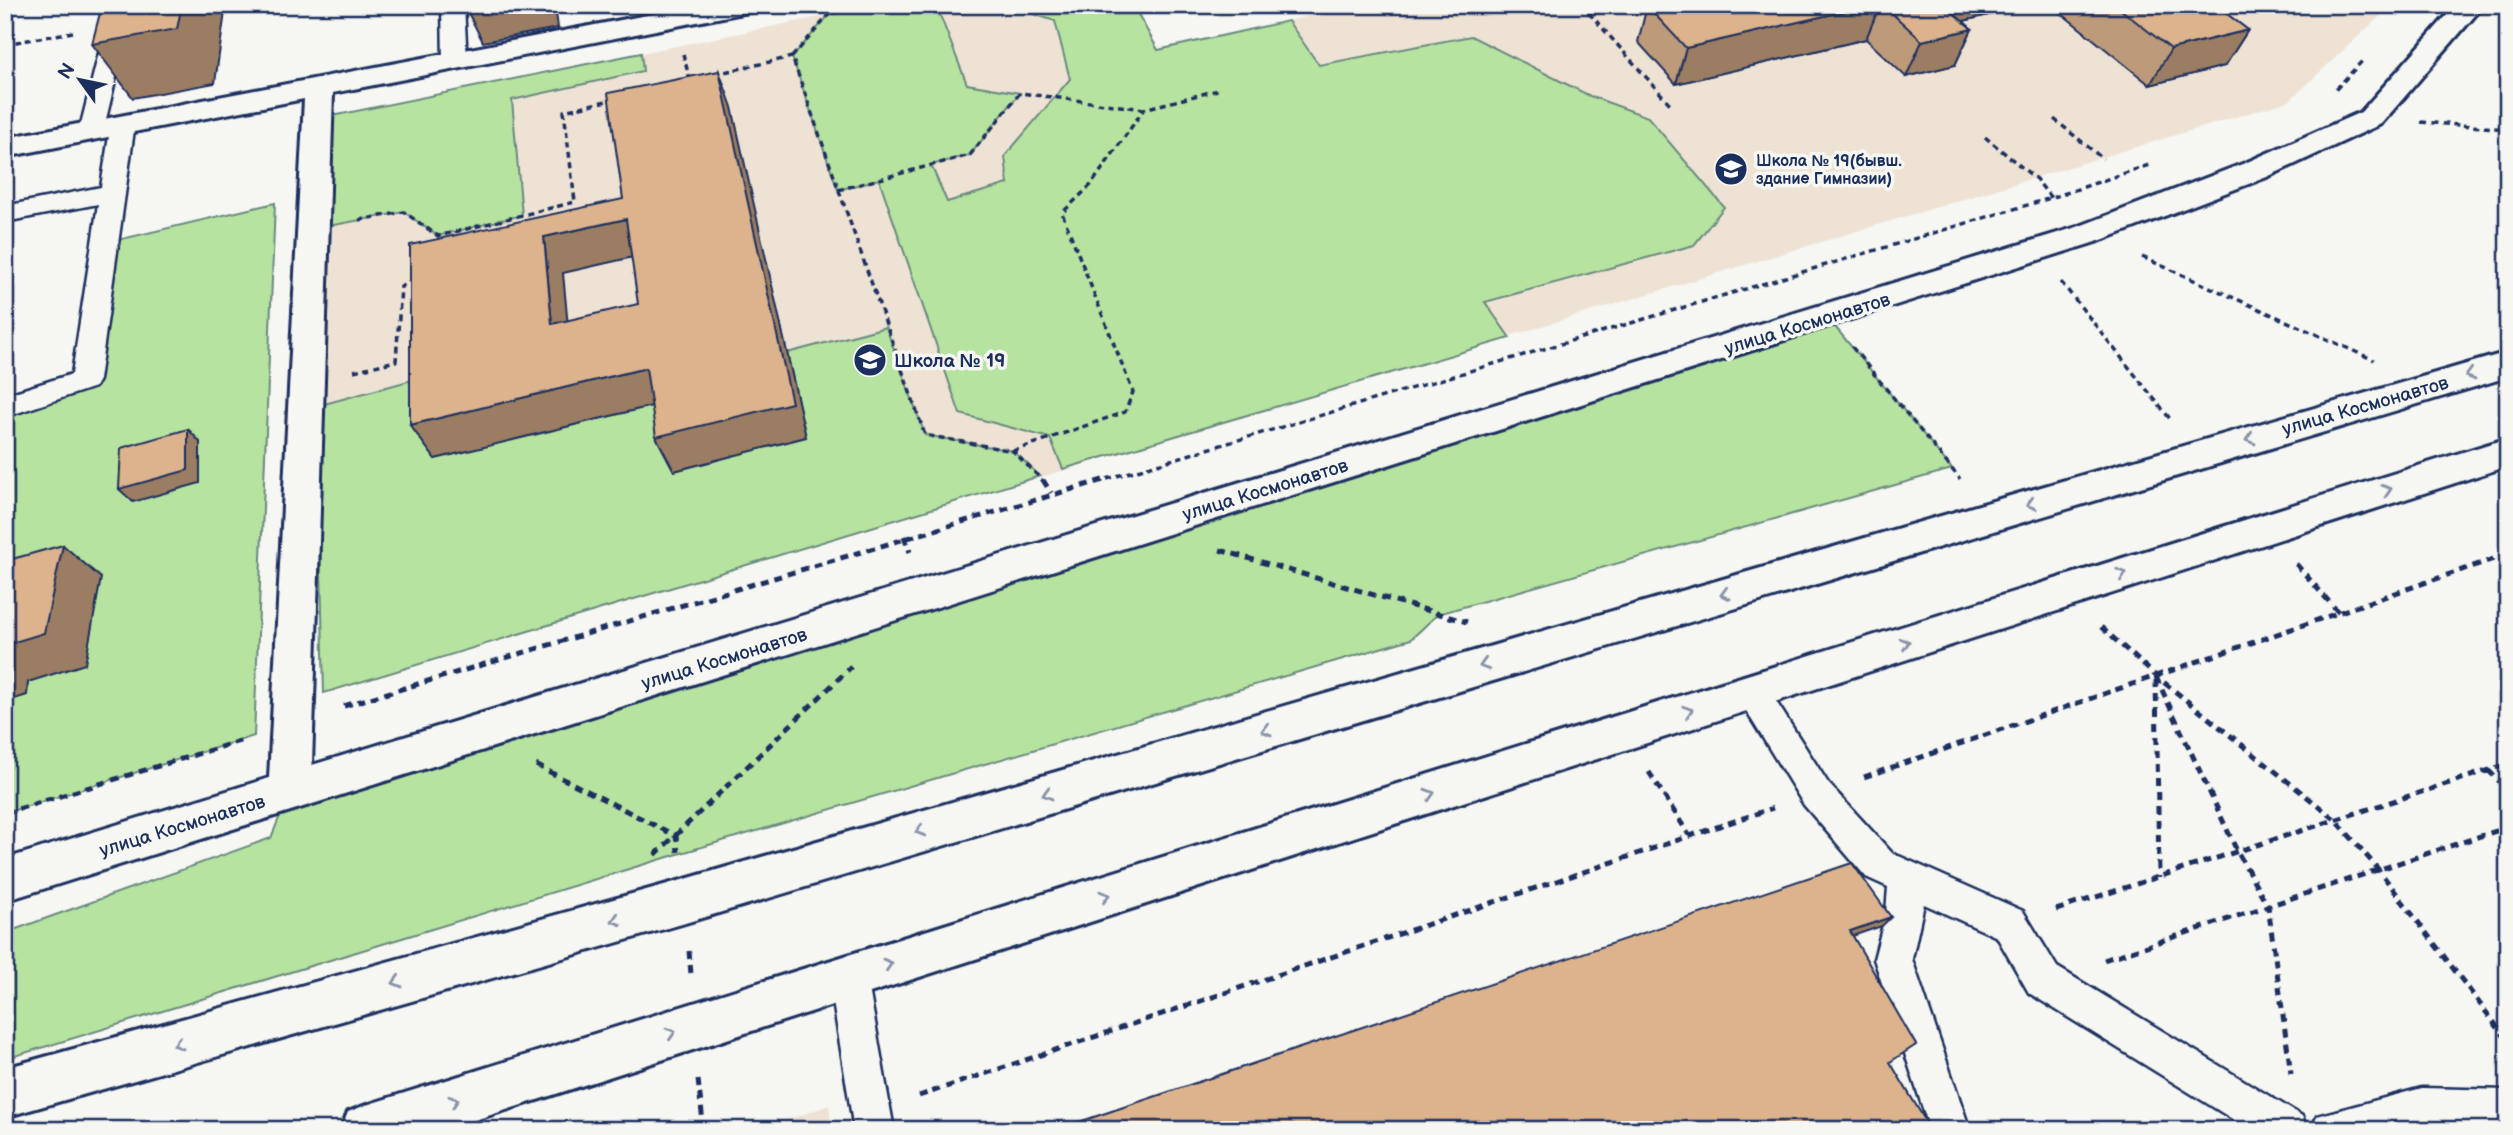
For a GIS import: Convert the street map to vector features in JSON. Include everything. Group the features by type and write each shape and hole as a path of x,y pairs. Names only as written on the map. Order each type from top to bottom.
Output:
{"street":[{"path":"5,148 743,5"},
{"name":"улица Космонавтов","path":"5,880 2088,234 2256,170 2371,118 2471,5"},
{"path":"290,791 319,89"},
{"name":"улица Космонавтов","path":"5,1093 682,902 2508,363"},
{"path":"366,1130 2508,452"}],"lane":[{"path":"453,5 455,62"},
{"path":"91,132 120,15"},
{"path":"5,406 85,380 123,123"},
{"path":"5,214 113,193"},
{"path":"1751,691 1816,794 1878,865 2010,924 2043,979 2288,1130"},
{"path":"1908,878 1905,913 1893,959 1950,1130"},
{"path":"848,976 873,1121"},
{"path":"2331,1130 2423,1108 2508,1111"}],"path":[{"path":"678,83 792,57 829,15 826,5"},
{"path":"1582,5 1670,104"},
{"path":"5,44 120,15"},
{"path":"674,19 690,80"},
{"path":"2327,98 2371,52"},
{"path":"792,57 925,435 1013,451 1125,412 1133,392 1062,213 1091,185 1144,108"},
{"path":"838,190 970,155 1020,93 1144,108 1218,90"},
{"path":"312,229 404,212 439,236 575,202 564,111 627,95"},
{"path":"2371,118 2508,129"},
{"path":"2054,119 2103,159"},
{"path":"1985,137 2036,179 2051,198 2088,234 2432,386"},
{"path":"5,813 254,736 293,721 904,536 2051,198 2153,163"},
{"path":"439,236 439,248"},
{"path":"306,382 396,361 401,287 420,274"},
{"path":"1013,451 1040,476 1051,493"},
{"path":"1142,528 1475,624"},
{"path":"904,536 925,596"},
{"path":"873,1121 1689,835 1816,794 2508,554"},
{"path":"676,836 855,663"},
{"path":"2155,676 2336,820 2378,869 2508,1041"},
{"path":"2155,676 2237,851 2268,906 2292,1077"},
{"path":"2155,676 2159,877"},
{"path":"1623,732 1689,835"},
{"path":"476,735 676,836"},
{"path":"2010,924 2508,764"},
{"path":"2488,770 2508,789"},
{"path":"2043,979 2508,827"},
{"path":"676,836 682,902"}],"shaded area":[{"name":"Школа № 19","path":"878,5 1133,5 1158,50 1358,5 2392,5 2289,101 324,693 317,406 322,118"},
{"path":"829,1105 832,1130 759,1130"}],"green space":[{"path":"878,5 936,5 967,84 1020,93 970,155 931,165 947,202 1008,184 1005,156 1070,79 1055,21 1005,5 1133,5 1158,50 1288,21 1319,65 1471,36 1590,96 1648,117 1724,207 1694,245 1485,302 1510,338 1063,469 1050,438 960,414 879,179 838,190 792,57 829,15"},
{"path":"641,53 643,71 512,100 522,215 438,236 404,212 312,229 322,118"},
{"path":"275,203 254,736 5,813 5,702 27,695 28,682 5,594 5,406 85,380 105,243"},
{"path":"1827,317 1952,469 1438,614 1411,639 678,854 5,1059 5,933 271,838 290,791"},
{"path":"886,327 925,435 1013,451 1040,476 324,693 317,406 434,374 664,403 674,471 806,437 787,353"}],"building":[{"path":"102,5 182,5 177,29 92,44"},
{"path":"1872,5 1686,48 1647,6"},
{"path":"1883,5 1944,5 1972,29 1922,41"},
{"path":"2115,5 2215,5 2248,30 2171,49"},
{"path":"719,71 792,403 656,437 646,368 410,425 410,245 623,199 608,93","holes":["626,219 638,304 552,324 544,237"]},
{"path":"188,429 188,470 119,489 121,448"},
{"path":"63,545 44,633 5,645 5,561"},
{"path":"1852,863 1891,917 1850,931 1916,1045 1890,1062 1931,1130 1055,1130"}],"place":[{"name":"Школа № 19(бывш. здание Гимназии)","path":"1731,169"},
{"name":"Школа № 19","path":"870,360"}]}
